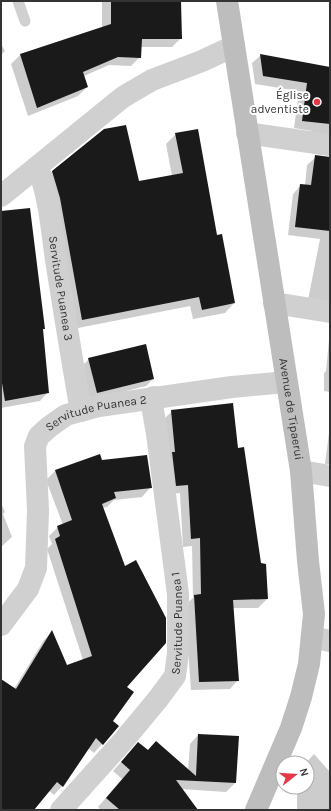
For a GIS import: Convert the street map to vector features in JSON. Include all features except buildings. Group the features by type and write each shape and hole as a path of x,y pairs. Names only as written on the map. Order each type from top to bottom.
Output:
{"main road":[{"name":"Avenue de Tipaerui","path":"227,1 301,471 314,614 321,639 309,664 291,728 256,810"}],"street":[{"path":"1,196 123,97 152,80 202,61 234,46"},
{"path":"247,132 330,145"},
{"name":"Servitude Puanea 3","path":"37,167 42,177 50,219 70,353 81,411"},
{"path":"274,303 330,312"},
{"name":"Servitude Puanea 2","path":"1,625 28,590 36,568 38,510 34,446 39,436 49,427 66,415 99,406 154,397 286,382"},
{"name":"Servitude Puanea 1","path":"61,810 124,740 175,676 178,653 178,594 152,405 154,397"},
{"path":"301,471 330,476"}],"lane":[{"path":"18,1 24,21"}],"place":[{"name":"Église adventiste","path":"317,102"}]}
